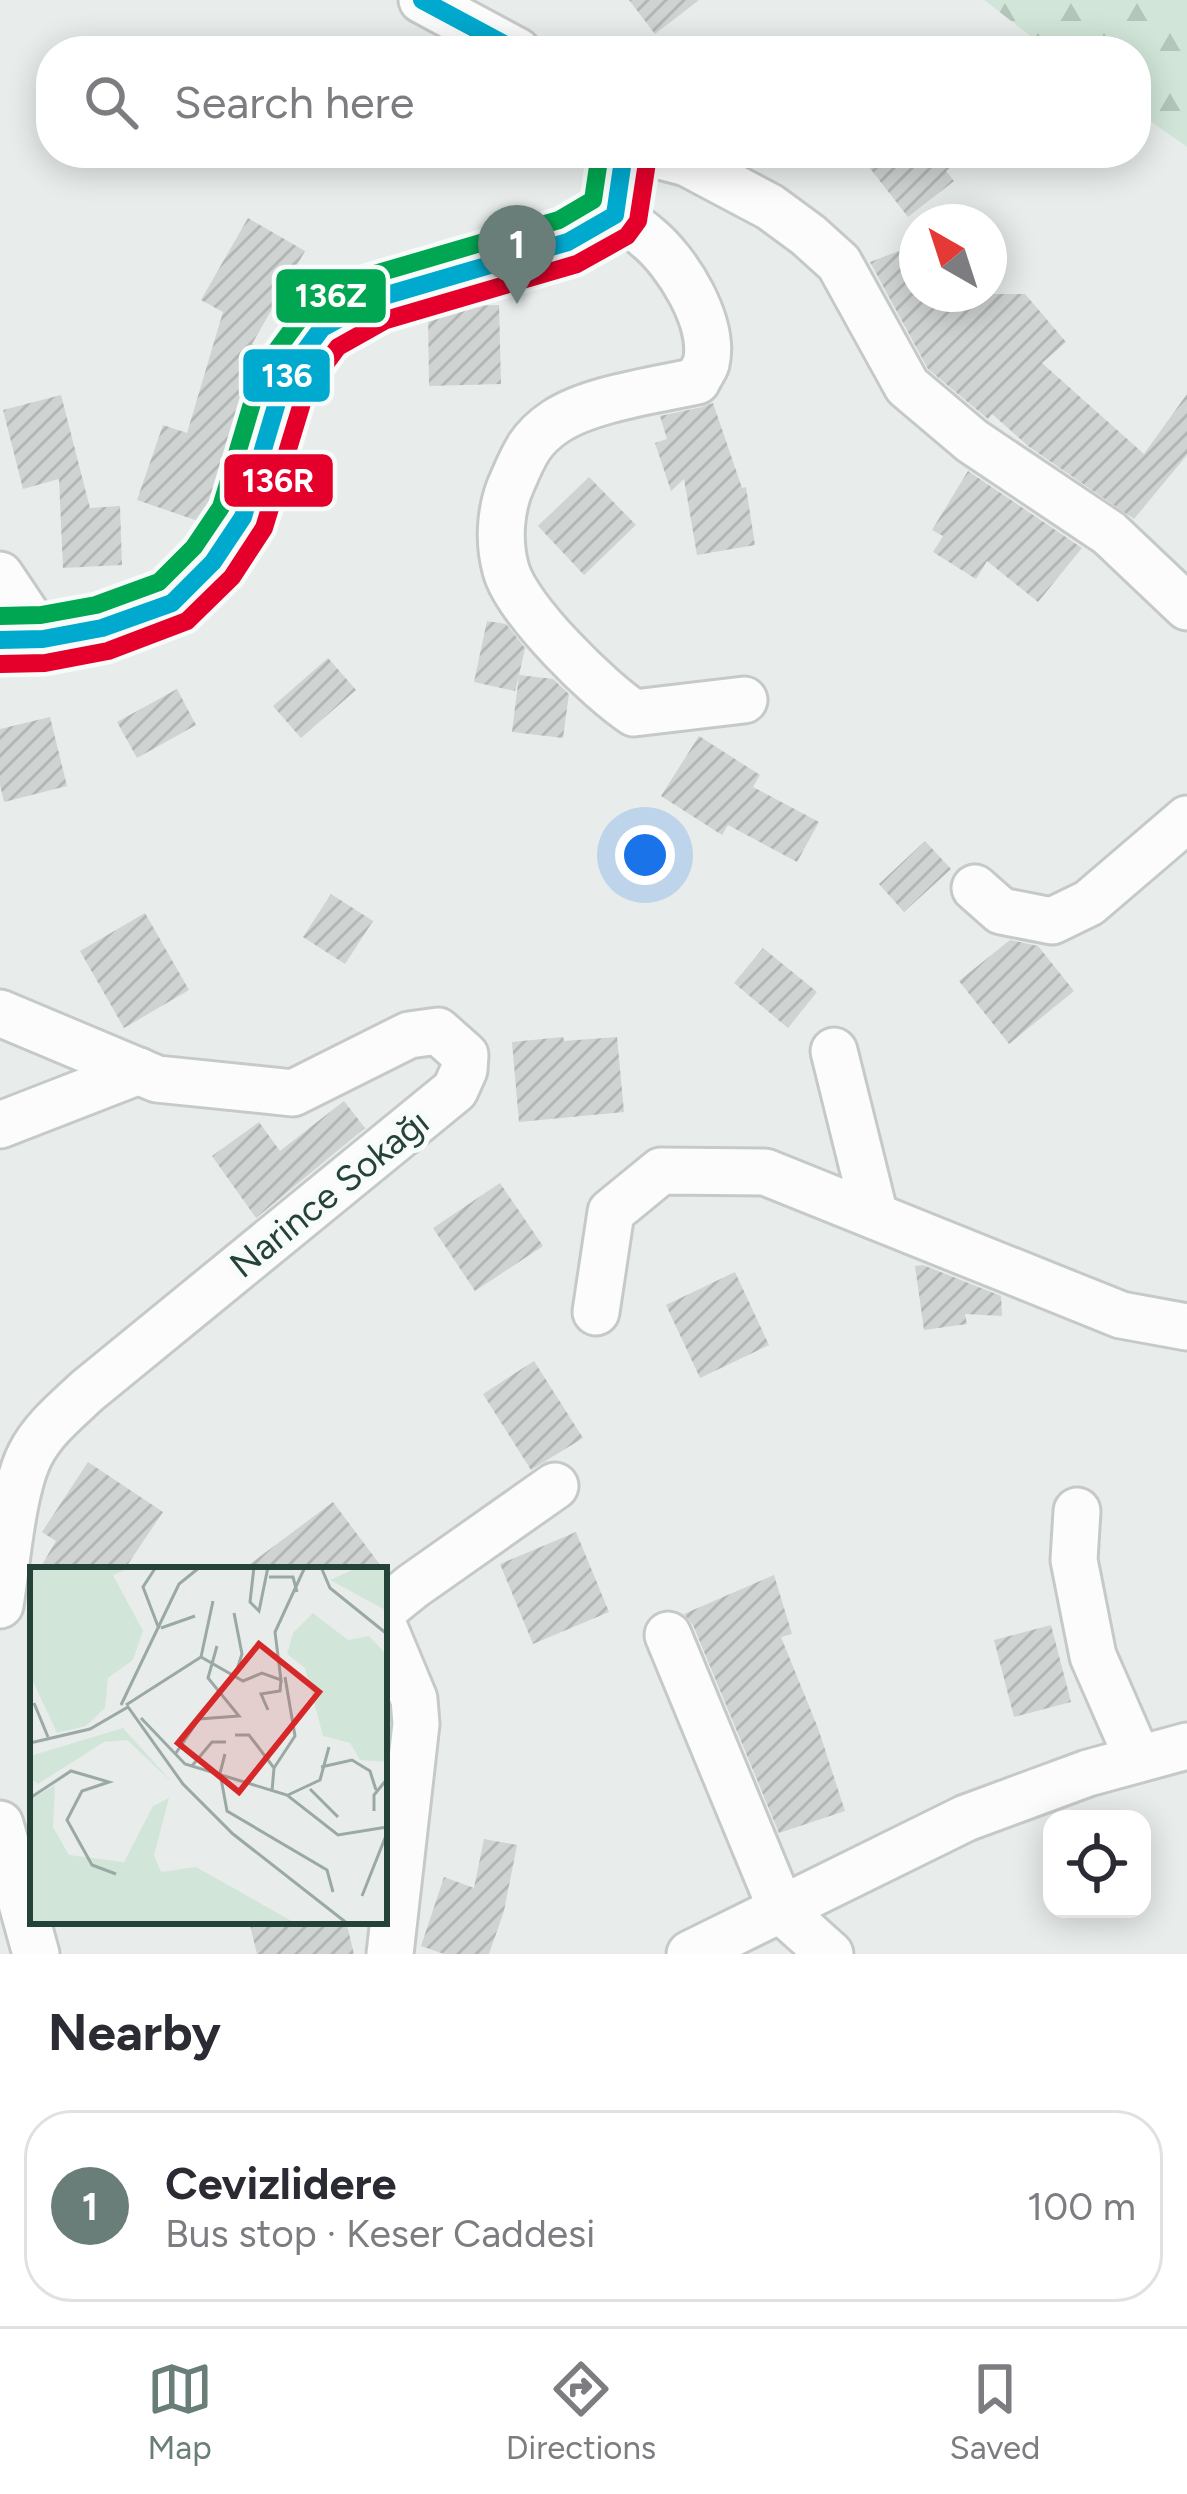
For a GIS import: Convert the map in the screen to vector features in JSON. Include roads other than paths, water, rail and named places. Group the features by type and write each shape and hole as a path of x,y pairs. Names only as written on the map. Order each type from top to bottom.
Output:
{"street":[{"path":"422,0 489,36"},
{"path":"615,215 622,168"},
{"path":"696,168 770,207 839,262 907,386 972,441 1109,533 1187,607"},
{"path":"0,575 21,639 102,628 172,603 213,562 243,517 284,379 322,328 377,298 568,242 615,215"},
{"path":"615,215 647,237 678,270 706,335 706,364 697,381 571,412 528,446 508,490 501,528 507,574 543,630 634,713 744,700"},
{"path":"975,889 1000,911 1052,921 1089,903 1187,818"},
{"name":"Narince Sokağı","path":"0,1012 157,1079 293,1093 409,1034 439,1031 465,1055 455,1090 87,1391 47,1429 21,1476 0,1605"},
{"path":"834,1051 875,1216"},
{"path":"0,1125 139,1071"},
{"path":"596,1312 610,1212 662,1171 765,1172 1121,1315 1187,1327"},
{"path":"387,1607 555,1486"},
{"path":"1077,1511 1074,1560 1093,1656 1138,1759"},
{"path":"387,1634 414,1700 416,1724 390,1954"},
{"path":"668,1635 782,1911 830,1954"},
{"path":"690,1954 966,1818 1088,1773 1187,1746"},
{"path":"0,1824 36,1954"}],"place":[{"name":"Cevizlidere","path":"517,304"}]}
